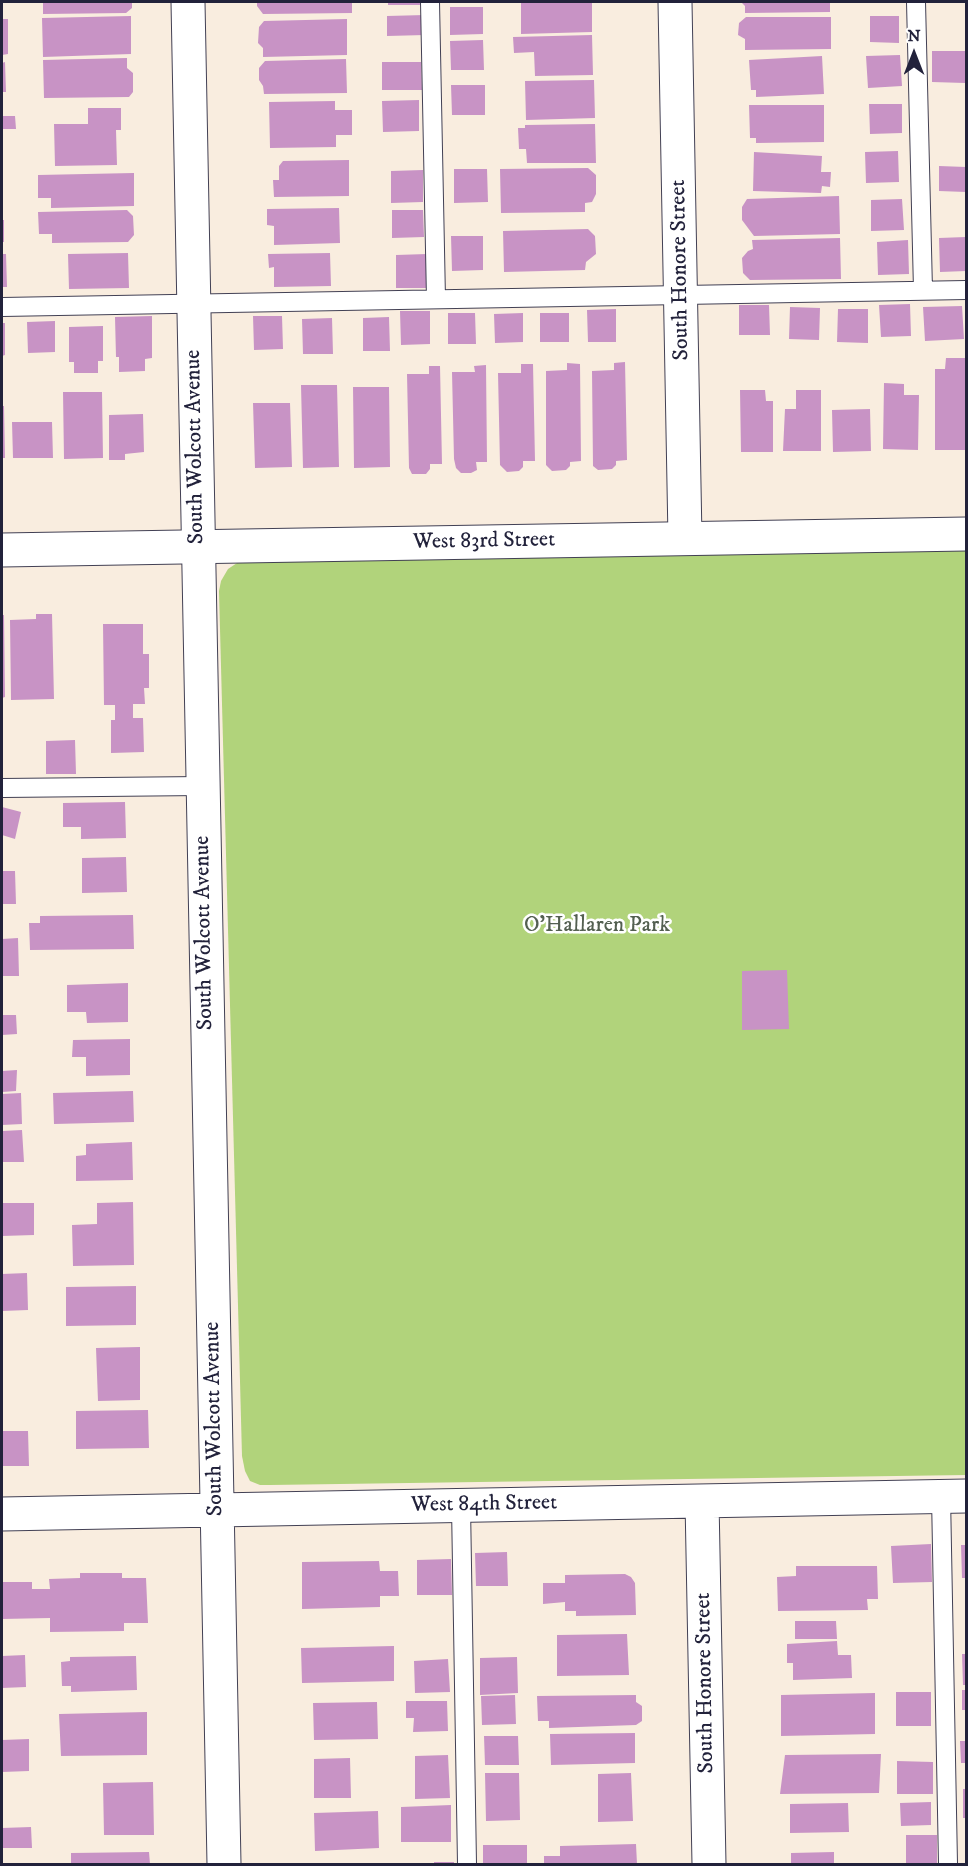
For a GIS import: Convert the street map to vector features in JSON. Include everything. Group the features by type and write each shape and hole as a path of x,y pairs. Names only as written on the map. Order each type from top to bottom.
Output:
{"street":[{"name":"South Wolcott Avenue","path":"188,2 224,1864"},
{"name":"South Honore Street","path":"675,2 685,538"},
{"name":"West 83rd Street","path":"2,550 966,534"},
{"name":"West 84th Street","path":"2,1514 954,1496"},
{"name":"South Honore Street","path":"702,1501 709,1864"}],"lane":[{"path":"430,2 436,299"},
{"path":"916,2 923,290"},
{"path":"2,307 966,290"},
{"path":"2,788 202,786"},
{"path":"948,1864 954,1496"},
{"path":"462,1506 467,1864"}],"green space":[{"name":"O'Hallaren Park","path":"966,551 966,1475 270,1485 260,1485 250,1481 242,1456 219,591 221,581 228,569 237,563 250,560"}],"building":[{"path":"43,2 132,2 132,8 126,13 43,14"},
{"path":"257,2 352,2 352,13 263,14"},
{"path":"388,2 422,2 422,5 388,5"},
{"path":"521,2 592,2 592,32 521,34"},
{"path":"741,2 830,2 830,12 745,13 745,6"},
{"path":"450,7 483,7 483,34 450,35"},
{"path":"425,15 425,35 387,36 387,16"},
{"path":"131,16 131,54 43,57 42,18"},
{"path":"870,16 899,16 899,43 870,42"},
{"path":"746,17 831,17 831,49 745,50 745,39 738,35 739,23"},
{"path":"2,19 8,19 8,54 2,55"},
{"path":"347,19 347,55 263,57 263,48 258,43 259,27 264,21"},
{"path":"592,35 593,75 535,76 534,52 514,53 513,37"},
{"path":"483,40 484,70 451,70 450,41"},
{"path":"932,51 966,51 965,83 932,82"},
{"path":"900,55 902,86 868,88 866,56"},
{"path":"822,56 824,94 756,97 756,90 751,90 749,60"},
{"path":"127,58 127,68 133,73 133,92 129,97 44,98 43,60"},
{"path":"346,59 347,93 264,94 259,80 259,68 265,61"},
{"path":"5,62 6,92 2,92 2,63"},
{"path":"382,62 421,62 422,90 382,90"},
{"path":"594,80 595,118 526,120 525,81"},
{"path":"451,85 485,85 485,115 452,115"},
{"path":"419,100 419,131 383,132 382,101"},
{"path":"335,101 335,110 352,110 352,135 336,135 336,147 270,148 269,102"},
{"path":"869,104 902,104 902,133 870,134"},
{"path":"749,105 824,105 824,142 756,143 756,138 750,138"},
{"path":"88,108 121,108 121,130 116,130 117,165 55,166 54,124 88,124"},
{"path":"2,116 15,116 16,129 2,129"},
{"path":"595,124 596,163 527,163 526,149 519,149 518,128 525,128 525,125"},
{"path":"898,151 899,182 866,183 865,152"},
{"path":"754,152 822,156 821,172 831,172 830,187 822,186 821,193 753,191"},
{"path":"349,160 349,196 274,197 273,180 279,180 279,166 283,161"},
{"path":"939,166 966,167 966,192 939,191"},
{"path":"588,168 596,175 596,194 592,202 585,203 585,212 501,213 500,169"},
{"path":"454,169 487,169 488,202 454,203"},
{"path":"423,170 423,202 391,203 391,171"},
{"path":"134,173 134,206 51,208 51,198 38,198 38,175"},
{"path":"839,196 840,234 754,236 742,220 742,207 747,199"},
{"path":"902,199 904,230 871,231 871,200"},
{"path":"339,208 340,243 274,245 274,226 267,225 267,209"},
{"path":"127,210 133,216 134,235 128,242 52,243 52,234 39,234 38,212"},
{"path":"392,210 423,210 424,237 392,238"},
{"path":"2,220 4,220 4,242 2,242"},
{"path":"588,229 595,236 596,254 586,262 585,270 504,272 503,231"},
{"path":"451,236 483,236 483,270 452,271"},
{"path":"966,237 966,271 940,272 939,238"},
{"path":"840,238 841,279 750,280 743,273 742,258 753,249 752,240"},
{"path":"908,240 909,274 878,275 877,242"},
{"path":"128,253 129,288 69,289 68,254"},
{"path":"330,253 331,286 274,287 274,267 269,268 268,254"},
{"path":"2,254 6,254 7,287 2,287"},
{"path":"427,254 427,288 396,288 396,255"},
{"path":"910,304 911,336 881,337 879,305"},
{"path":"739,305 769,305 770,335 739,335"},
{"path":"962,306 964,339 925,341 923,307"},
{"path":"790,307 820,308 819,340 789,339"},
{"path":"616,309 616,342 588,342 587,310"},
{"path":"838,309 868,309 868,343 837,342"},
{"path":"400,311 430,311 430,344 401,345"},
{"path":"448,313 475,313 476,344 448,344"},
{"path":"523,313 523,342 495,343 494,314"},
{"path":"540,313 569,313 569,342 540,342"},
{"path":"152,316 152,358 145,359 145,371 119,372 119,357 116,357 115,317"},
{"path":"253,316 282,316 283,349 254,350"},
{"path":"389,317 390,351 363,351 363,318"},
{"path":"332,318 333,354 303,354 302,319"},
{"path":"55,321 55,352 28,353 27,322"},
{"path":"2,323 5,323 5,355 2,356"},
{"path":"103,326 103,361 98,361 98,373 74,373 74,362 69,362 69,327"},
{"path":"946,358 966,358 966,450 935,450 935,369 945,369"},
{"path":"625,362 627,460 616,461 612,469 598,470 593,466 592,371 614,370 614,363"},
{"path":"567,363 580,364 581,461 570,462 566,470 552,471 546,465 546,371 567,370"},
{"path":"521,364 533,364 535,461 523,461 523,467 519,471 507,472 500,465 498,373 521,373"},
{"path":"486,365 487,462 476,462 477,470 471,473 461,473 456,468 454,459 452,372 475,372 474,366"},
{"path":"429,366 440,366 442,464 430,464 430,469 426,474 412,474 409,468 407,374 429,374"},
{"path":"884,383 904,384 904,395 919,395 918,450 883,449"},
{"path":"301,385 337,385 339,467 303,468"},
{"path":"353,387 389,387 390,467 354,468"},
{"path":"740,390 765,390 766,401 773,401 773,452 741,452"},
{"path":"796,390 821,390 821,451 783,451 785,409 796,409"},
{"path":"63,392 102,392 103,458 64,459"},
{"path":"253,403 290,403 292,467 255,468"},
{"path":"2,406 4,406 5,458 2,458"},
{"path":"870,409 871,451 833,452 832,410"},
{"path":"143,414 144,452 125,454 125,460 109,460 109,415"},
{"path":"12,422 52,422 53,458 13,458"},
{"path":"36,614 52,614 54,699 11,700 10,620 36,619"},
{"path":"2,615 4,615 5,697 2,698"},
{"path":"103,624 143,624 143,654 149,654 149,688 144,688 145,704 133,704 133,718 143,718 144,752 111,753 111,720 115,720 115,705 104,705"},
{"path":"75,740 76,774 46,774 46,741"},
{"path":"125,802 126,838 81,839 81,827 63,827 63,803"},
{"path":"2,807 21,812 15,839 2,835"},
{"path":"126,857 127,892 82,893 82,858"},
{"path":"2,871 15,871 16,904 2,904"},
{"path":"133,915 134,949 30,950 29,923 40,923 40,916"},
{"path":"18,938 19,976 2,976 2,939"},
{"path":"787,970 789,1029 742,1030 742,971"},
{"path":"128,983 128,1022 87,1023 86,1012 67,1012 67,985"},
{"path":"2,1015 16,1015 17,1034 2,1035"},
{"path":"130,1039 130,1075 86,1076 86,1057 72,1057 73,1040"},
{"path":"17,1070 16,1091 2,1092 2,1071"},
{"path":"133,1091 134,1122 54,1124 53,1093"},
{"path":"21,1093 22,1124 2,1125 2,1094"},
{"path":"22,1130 24,1162 2,1162 2,1131"},
{"path":"132,1142 133,1180 76,1181 76,1156 86,1155 86,1144"},
{"path":"133,1202 134,1265 73,1266 72,1225 97,1224 97,1203"},
{"path":"2,1203 34,1203 34,1235 2,1236"},
{"path":"27,1273 28,1310 2,1311 2,1274"},
{"path":"136,1286 136,1325 66,1326 66,1287"},
{"path":"140,1347 140,1400 98,1401 96,1348"},
{"path":"148,1410 149,1448 76,1449 76,1411"},
{"path":"2,1431 28,1431 29,1466 2,1466"},
{"path":"931,1544 932,1582 893,1583 891,1546"},
{"path":"961,1545 966,1545 966,1578 962,1578"},
{"path":"507,1552 508,1586 476,1586 475,1553"},
{"path":"451,1559 452,1595 417,1595 417,1560"},
{"path":"379,1561 380,1571 398,1571 399,1596 380,1596 380,1607 302,1609 302,1562"},
{"path":"796,1566 877,1566 878,1599 867,1599 868,1610 778,1611 777,1577 796,1576"},
{"path":"80,1573 122,1573 122,1578 146,1578 148,1623 124,1623 124,1631 50,1632 50,1618 2,1619 2,1582 32,1582 32,1589 50,1589 49,1579 80,1578"},
{"path":"625,1574 635,1583 636,1615 576,1616 576,1611 565,1611 565,1602 543,1604 543,1583 565,1583 565,1575"},
{"path":"795,1621 836,1621 837,1639 795,1639"},
{"path":"627,1634 629,1675 557,1676 557,1635"},
{"path":"837,1641 838,1655 851,1655 852,1678 793,1680 793,1663 787,1663 787,1644"},
{"path":"394,1646 394,1681 302,1683 301,1648"},
{"path":"962,1654 966,1654 966,1685 963,1685"},
{"path":"25,1655 26,1687 2,1688 2,1656"},
{"path":"136,1656 137,1690 71,1692 71,1686 62,1686 61,1662 70,1661 70,1657"},
{"path":"517,1657 518,1693 480,1695 480,1658"},
{"path":"448,1659 450,1692 415,1693 414,1661"},
{"path":"962,1690 966,1690 966,1710 962,1710"},
{"path":"896,1692 931,1692 931,1726 896,1726"},
{"path":"875,1693 875,1734 781,1736 781,1695"},
{"path":"515,1695 516,1724 482,1725 481,1696"},
{"path":"636,1695 636,1702 642,1706 642,1721 636,1725 549,1728 549,1721 538,1721 537,1696"},
{"path":"406,1701 447,1701 448,1731 413,1732 414,1718 406,1718"},
{"path":"377,1702 378,1739 314,1740 313,1703"},
{"path":"147,1712 147,1755 61,1756 59,1714"},
{"path":"635,1733 635,1763 551,1765 550,1734"},
{"path":"484,1736 518,1736 519,1765 485,1765"},
{"path":"29,1739 29,1771 2,1772 2,1740"},
{"path":"960,1741 966,1741 966,1763 961,1763"},
{"path":"881,1754 879,1793 780,1794 785,1755"},
{"path":"448,1755 450,1798 415,1799 415,1756"},
{"path":"350,1758 351,1798 314,1798 314,1759"},
{"path":"897,1761 933,1762 933,1794 897,1794"},
{"path":"485,1773 519,1773 520,1820 486,1821"},
{"path":"631,1773 633,1821 598,1822 598,1774"},
{"path":"153,1782 154,1835 104,1835 103,1783"},
{"path":"963,1789 966,1789 966,1818 963,1818"},
{"path":"931,1802 931,1825 901,1826 900,1803"},
{"path":"848,1803 849,1832 790,1833 790,1804"},
{"path":"451,1805 451,1842 401,1842 401,1807"},
{"path":"378,1811 379,1848 315,1851 314,1813"},
{"path":"31,1827 32,1848 2,1848 2,1828"},
{"path":"906,1835 937,1835 937,1864 906,1864"},
{"path":"636,1844 637,1864 544,1864 544,1856 560,1856 560,1846"},
{"path":"483,1845 527,1845 527,1864 483,1864"},
{"path":"149,1852 150,1864 71,1864 71,1853"},
{"path":"834,1852 834,1864 791,1864 791,1853"},
{"path":"434,1862 454,1862 454,1864 434,1864"}]}
